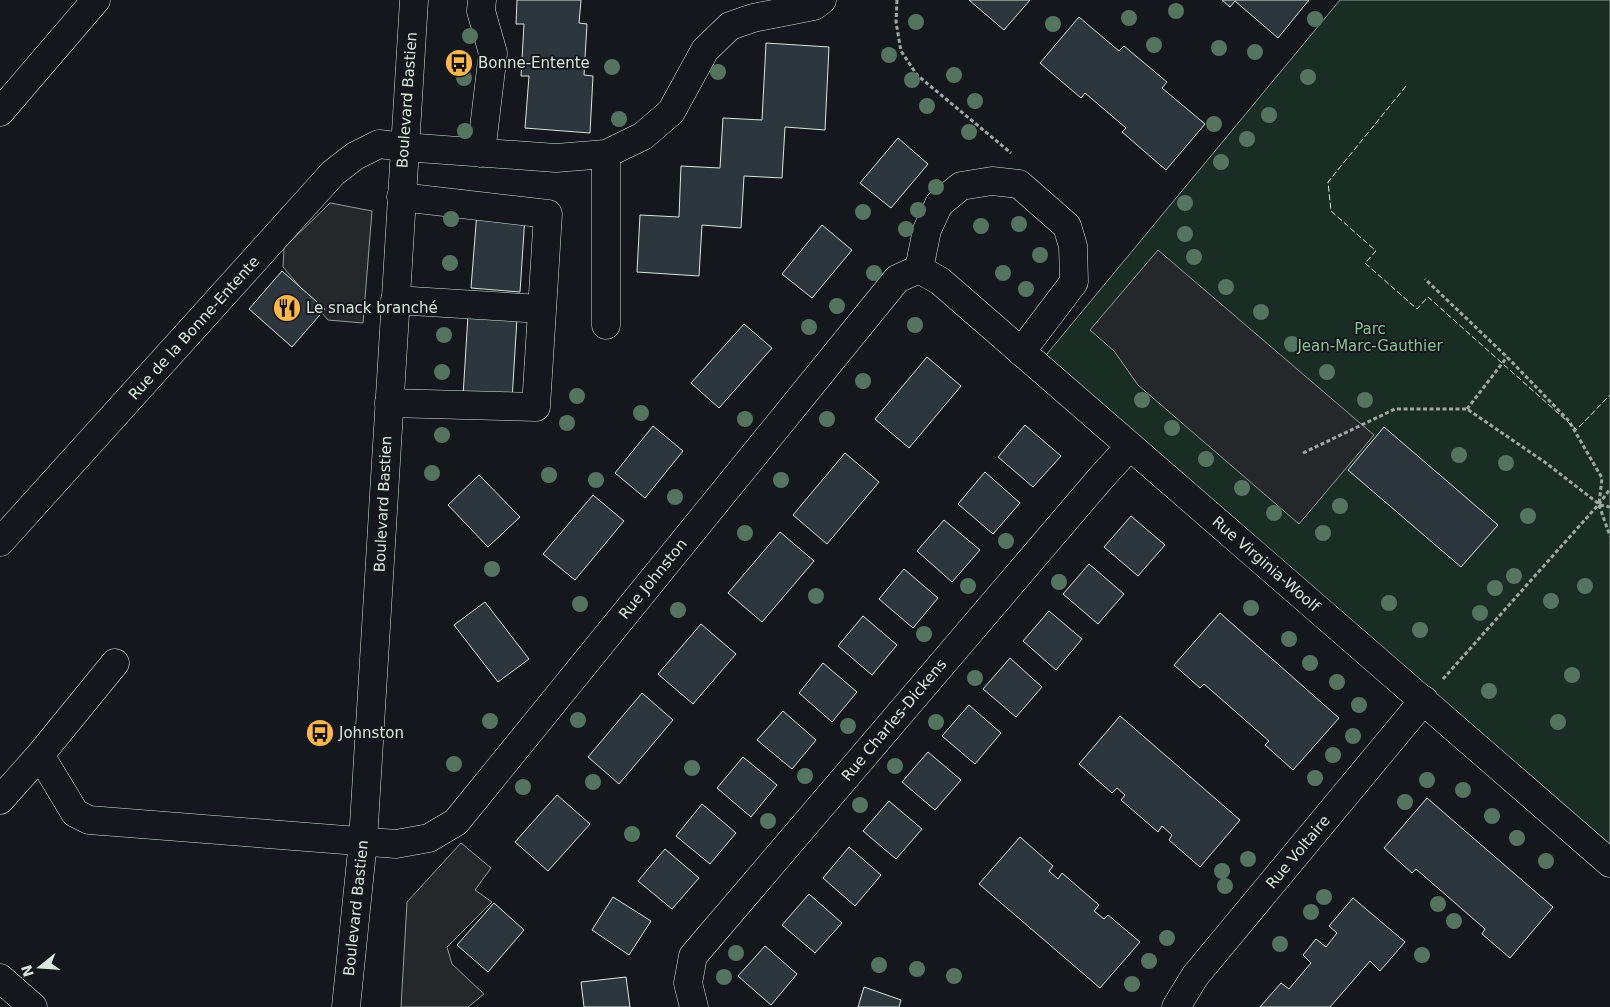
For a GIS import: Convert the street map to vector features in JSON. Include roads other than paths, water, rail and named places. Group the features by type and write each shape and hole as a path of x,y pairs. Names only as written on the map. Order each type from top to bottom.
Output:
{"street":[{"path":"0,112 96,0"},
{"name":"Boulevard Bastien","path":"346,1007 363,841 414,0"},
{"path":"481,153 493,53 481,10 482,0"},
{"path":"606,324 606,154 643,136 671,112 705,50 730,26 753,18 814,6 822,0"},
{"name":"Rue de la Bonne-Entente","path":"0,542 333,173 355,156 378,144 556,158 606,154"},
{"path":"919,268 928,230 940,204 961,186 992,181 1019,184 1067,226 1073,246 1074,282 1021,352"},
{"path":"389,403 536,407 548,214 401,197"},
{"name":"Rue Virginia-Woolf","path":"919,268 940,282 1610,863"},
{"name":"Rue Johnston","path":"40,755 75,813 89,820 396,844 429,838 456,822 897,279 919,268"},
{"path":"395,300 542,309"},
{"name":"Rue Charles-Dickens","path":"694,1007 688,983 693,956 1093,486 1130,446"},
{"path":"0,800 40,755 115,663"},
{"name":"Rue Voltaire","path":"1176,1007 1195,976 1424,700"},
{"path":"0,978 33,1007"}],"place":[{"name":"Bonne-Entente","path":"459,63"},
{"name":"Le snack branché","path":"287,308"},
{"name":"Johnston","path":"320,733"}],"park label":[{"name":"Parc Jean-Marc-Gauthier","path":"1370,338"}]}
